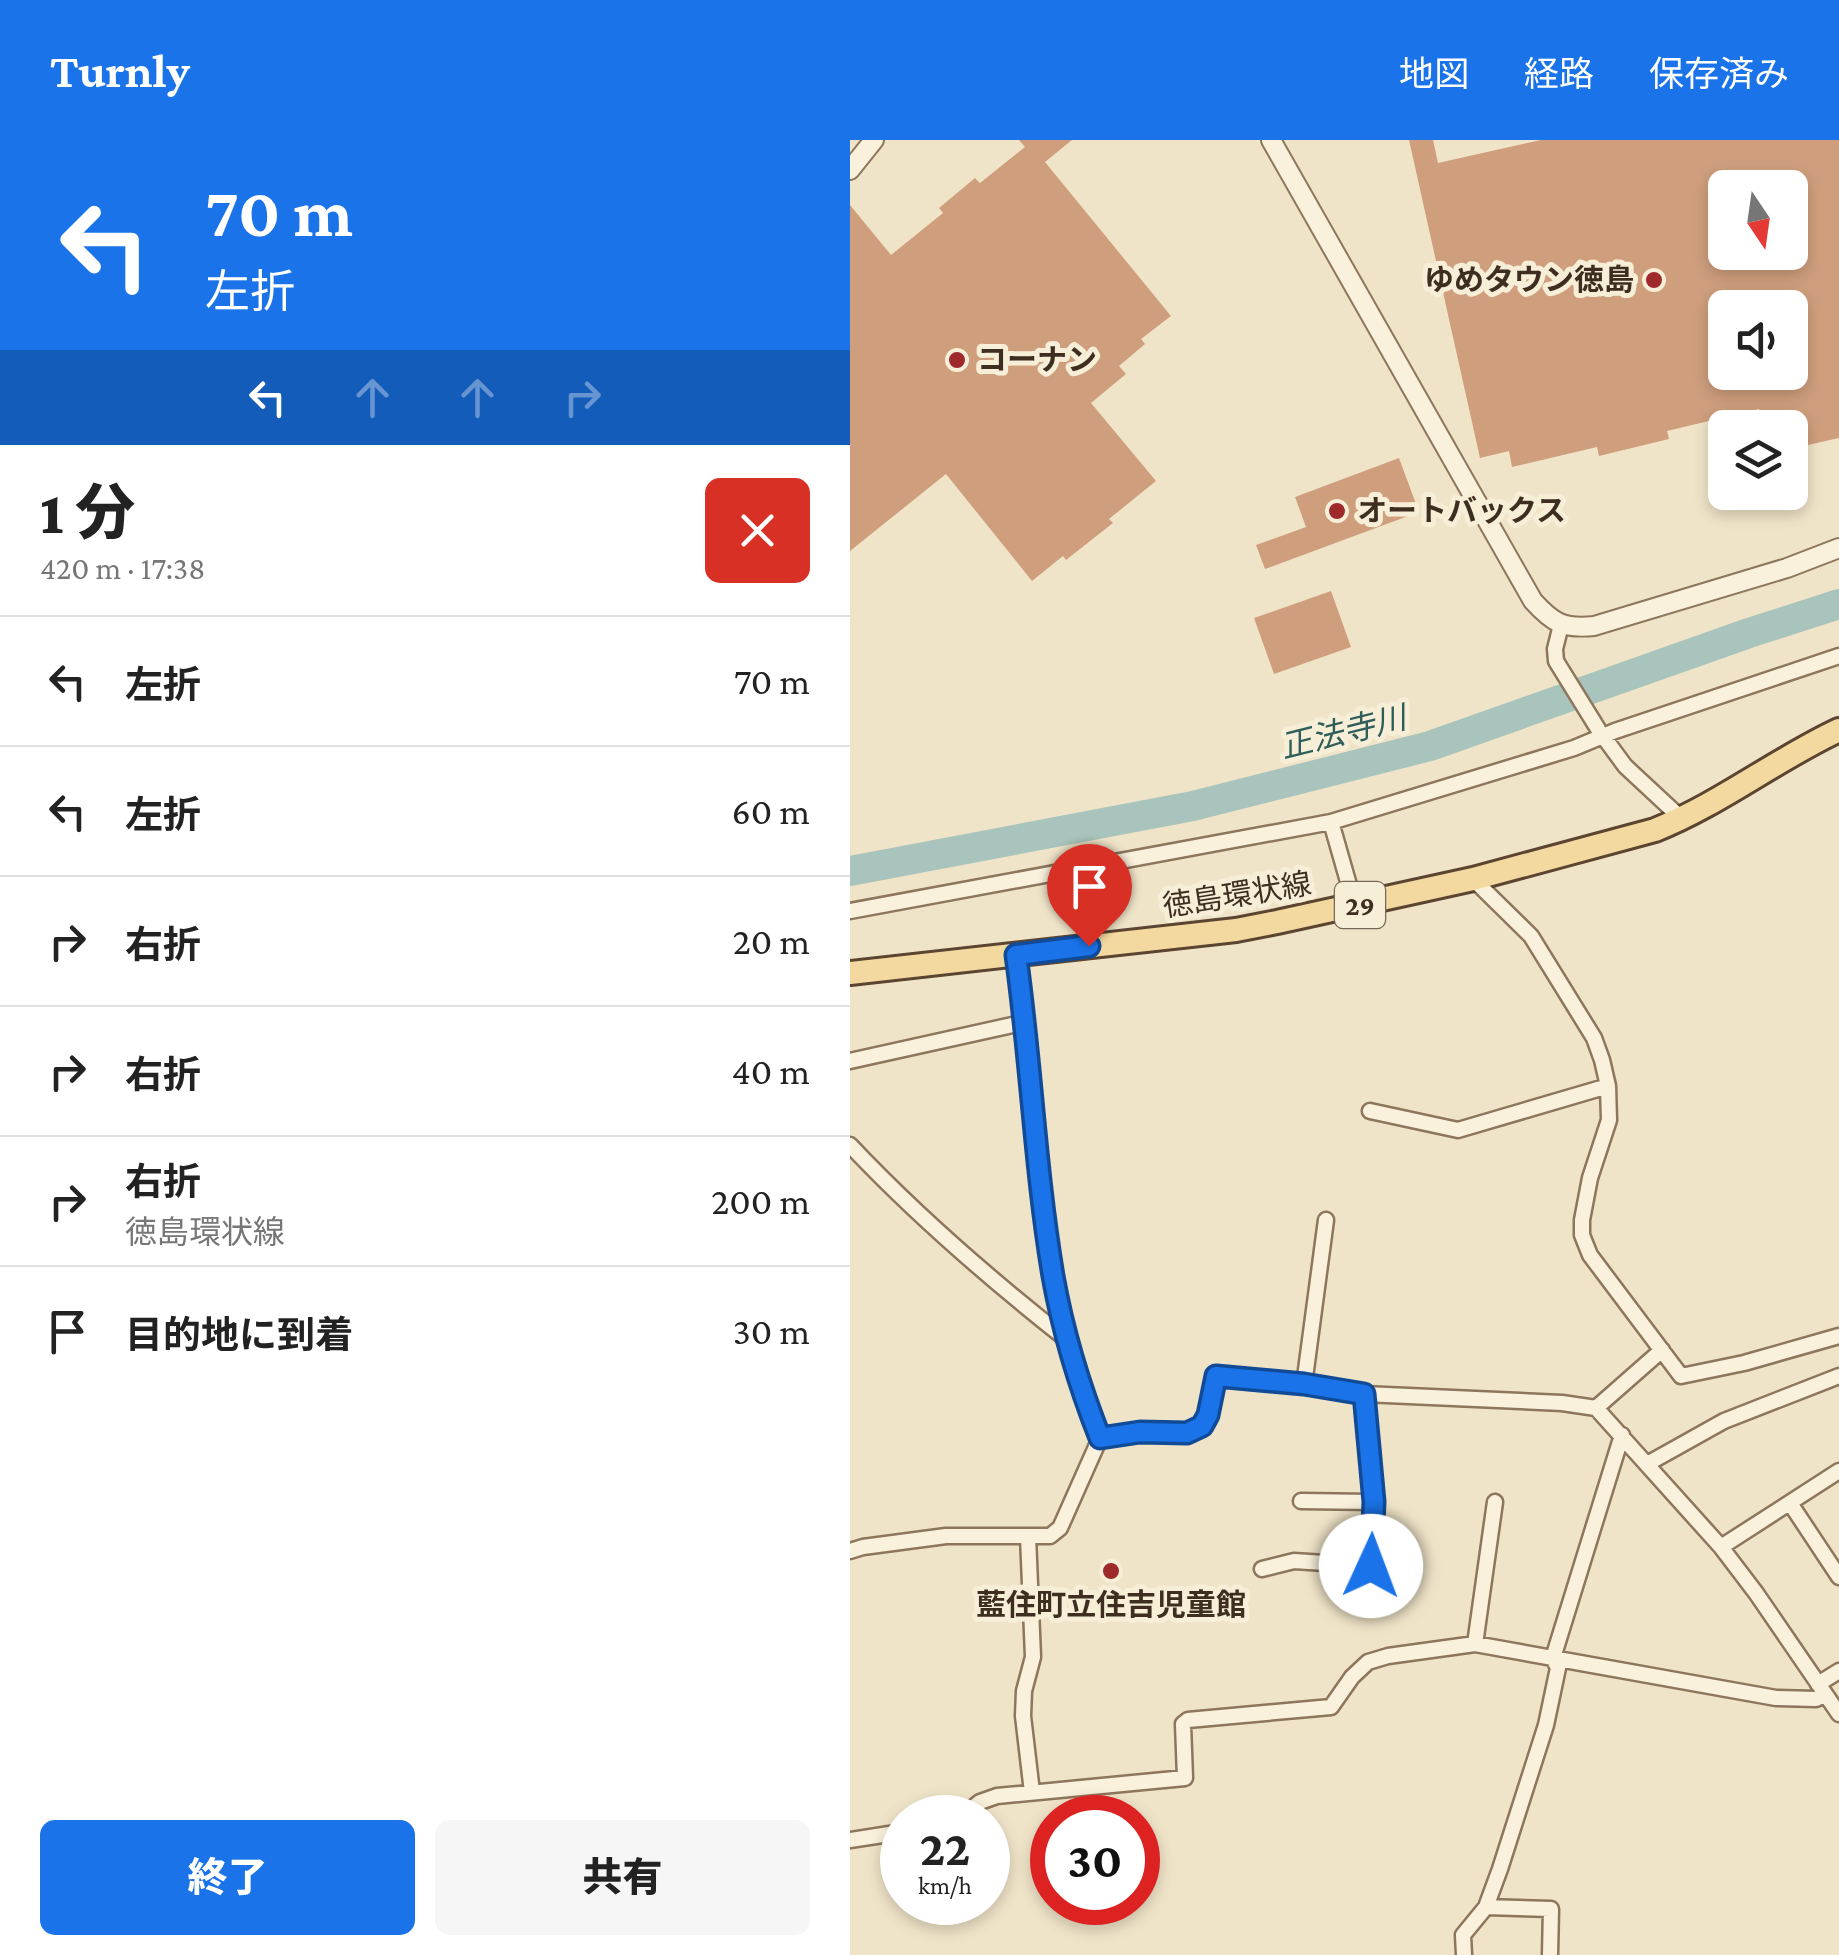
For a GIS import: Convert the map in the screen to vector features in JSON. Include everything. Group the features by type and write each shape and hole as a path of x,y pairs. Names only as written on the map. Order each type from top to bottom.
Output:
{"main road":[{"name":"徳島環状線","path":"850,972 1236,930 1473,878 1619,840 1682,819 1800,748 1839,730"}],"street":[{"path":"850,170 874,140"},
{"path":"1271,140 1533,602 1546,616 1561,625 1594,626 1787,568 1839,548"},
{"path":"1561,625 1556,661 1626,766 1682,819"},
{"path":"850,911 1331,822 1574,748 1601,732 1839,656"},
{"path":"1331,822 1355,906"},
{"path":"1473,878 1531,936 1594,1038 1608,1086 1609,1120 1590,1178 1582,1235 1590,1254 1681,1376 1839,1336"},
{"path":"850,1552 946,1536 1050,1536 1060,1528 1100,1438 1079,1385 1053,1277 1016,955"},
{"path":"850,1061 1026,1022"},
{"path":"1370,1112 1458,1130 1608,1086"},
{"path":"850,1144 887,1184 1066,1340"},
{"path":"1304,1384 1326,1220"},
{"path":"1596,1408 1662,1350"},
{"path":"1100,1438 1140,1432 1187,1433 1202,1426 1216,1376 1364,1394 1596,1408 1721,1547 1839,1714"},
{"path":"1647,1464 1724,1421 1839,1376"},
{"path":"1262,1569 1294,1561 1371,1566 1374,1502 1364,1394"},
{"path":"1464,1955 1462,1935 1486,1907 1546,1725 1558,1668 1553,1658 1622,1435"},
{"path":"1721,1547 1839,1471"},
{"path":"1300,1500 1374,1502"},
{"path":"1475,1644 1496,1502"},
{"path":"1790,1502 1839,1577"},
{"path":"1028,1536 1033,1657 1024,1690 1024,1716 1032,1792"},
{"path":"1006,1795 1184,1778 1183,1724 1188,1720 1331,1707 1368,1662 1388,1656 1475,1644 1776,1698 1816,1700 1839,1671"},
{"path":"850,1840 880,1835"},
{"path":"1486,1907 1551,1909 1550,1955"}],"building":[{"path":"1019,140 1072,140 1045,162 1171,316 1141,339 1145,344 1119,366 1126,374 1091,403 1156,481 1109,519 1113,523 1032,581 946,474 850,551 850,205 891,255 943,213 939,208 975,178 980,183 1025,147"},
{"name":"ゆめタウン徳島","path":"1409,140 1433,140 1438,163 1541,140 1839,140 1839,438 1808,445 1808,410 1708,410 1708,421 1667,431 1669,439 1599,456 1597,447 1512,467 1509,451 1480,458"},
{"path":"1399,458 1419,512 1265,569 1256,545 1306,527 1295,497"},
{"path":"1331,591 1351,647 1274,674 1254,618"}],"waterway":[{"name":"正法寺川","path":"850,871 1193,806 1430,746 1839,604"}],"place":[{"name":"ゆめタウン徳島","path":"1654,280"},
{"name":"コーナン","path":"957,360"},
{"name":"オートバックス","path":"1337,511"},
{"name":"藍住町立住吉児童館","path":"1111,1571"}],"route":[{"path":"1089,946 1016,955 1053,1277 1079,1385 1100,1438 1140,1432 1187,1433 1202,1426 1216,1376 1364,1394 1374,1502 1371,1566"}]}
